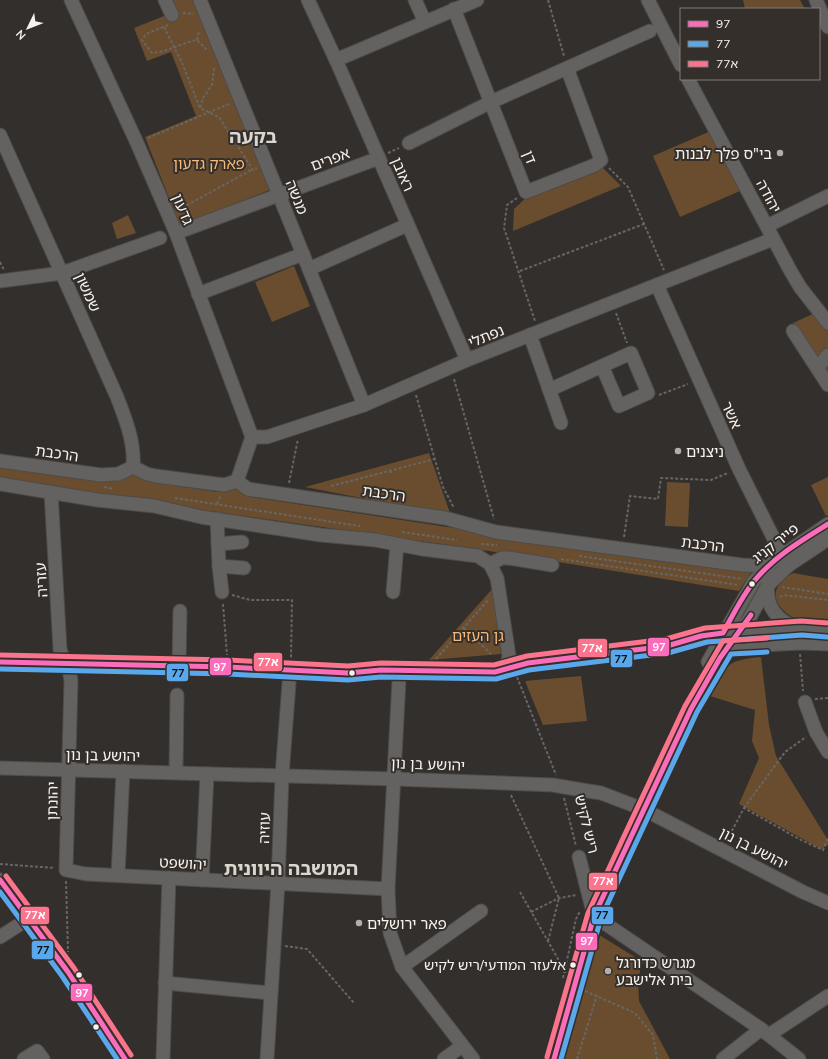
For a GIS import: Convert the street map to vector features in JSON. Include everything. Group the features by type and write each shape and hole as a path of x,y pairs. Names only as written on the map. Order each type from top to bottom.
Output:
{"street":[{"name":"גדעון","path":"71,0 176,232 252,437"},
{"path":"165,0 172,15"},
{"name":"מנשה","path":"200,0 364,405"},
{"name":"ראובן","path":"308,0 336,60 467,360"},
{"path":"415,0 425,22"},
{"path":"336,60 476,0"},
{"path":"648,0 680,64"},
{"path":"820,9 828,27"},
{"name":"דן","path":"454,10 526,192"},
{"path":"409,143 491,102 650,31"},
{"path":"526,192 595,165 601,160 567,68"},
{"name":"יהודה","path":"689,80 767,226 773,240 800,287 828,323"},
{"name":"שמשון","path":"0,135 128,424 134,456 134,467"},
{"name":"אפרים","path":"176,232 378,158"},
{"path":"767,226 828,196"},
{"path":"309,269 407,224"},
{"path":"0,281 62,273 160,238"},
{"name":"נפתלי","path":"252,437 267,437 364,405 467,360 773,240"},
{"path":"198,294 303,254"},
{"name":"אשר","path":"657,285 739,469 772,538 782,555"},
{"path":"793,331 828,385"},
{"path":"530,335 561,423"},
{"path":"549,390 602,366 631,354 648,393 619,406 602,366"},
{"path":"817,368 828,356"},
{"path":"134,467 147,474 156,476 224,485 237,481 252,437"},
{"name":"הרכבת","path":"0,461 101,475 118,474 134,467"},
{"name":"הרכבת","path":"237,481 248,489 445,518 496,532 742,565 769,566"},
{"path":"0,484 154,506 217,519 321,535 375,540 397,545 478,556 490,564 495,571 499,588 509,656 507,664 500,672"},
{"name":"עזריה","path":"51,492 60,649 63,658 68,663"},
{"path":"217,519 219,566 222,592"},
{"name":"פייר קניג","path":"691,709 700,680 723,633 749,588 769,566 782,555 828,524"},
{"name":"פייר קניג","path":"691,709 727,647 740,632 768,585 789,565 828,539"},
{"path":"218,544 242,542"},
{"path":"393,592 397,545"},
{"path":"490,564 502,558 508,558 552,565"},
{"path":"219,566 244,568"},
{"path":"768,585 767,593 770,606 781,619 793,626 802,628"},
{"path":"179,666 180,611"},
{"path":"0,662 228,667 348,673 381,670 424,672 500,672 513,666 532,662 667,646 697,637 723,633 802,628 828,630"},
{"path":"723,633 727,647 800,643 828,644"},
{"name":"יהונתן","path":"66,870 71,681 68,663"},
{"name":"עוזיה","path":"267,1059 278,883 282,776 290,670"},
{"path":"399,680 395,779 388,889 390,933 402,967 473,1059"},
{"path":"176,772 177,695"},
{"path":"805,702 816,732 828,752"},
{"path":"554,1059 568,985 594,916 691,709"},
{"name":"יהושע בן נון","path":"0,768 395,779 561,786 601,793 643,809 828,903"},
{"path":"118,875 123,771"},
{"path":"202,880 208,774"},
{"name":"ריש לקיש","path":"579,857 594,916"},
{"name":"יהושפט","path":"66,870 86,874 388,889"},
{"path":"164,1059 168,878"},
{"path":"0,880 68,972 125,1059"},
{"path":"402,967 481,911"},
{"path":"594,916 765,1032 799,1059"},
{"path":"0,937 28,919"},
{"path":"165,983 270,993"},
{"path":"723,1059 765,1032 828,996"},
{"path":"444,1059 462,1046"},
{"path":"24,1059 37,1051 43,1059"}],"path":[{"path":"548,0 567,68"},
{"path":"172,15 171,24 146,34 142,40 152,53 162,52 197,40 209,52"},
{"path":"164,27 200,108 219,117 253,170 256,168"},
{"path":"200,108 203,98 212,85 215,67"},
{"path":"137,143 241,99"},
{"path":"378,158 409,143"},
{"path":"601,160 628,188 659,260"},
{"path":"256,168 260,174"},
{"path":"168,215 256,168"},
{"path":"526,192 507,205 504,228 520,271 532,311"},
{"path":"520,271 644,224"},
{"path":"612,303 631,354"},
{"path":"451,368 496,532"},
{"path":"648,393 656,396 699,380"},
{"path":"416,398 443,487 455,511"},
{"path":"288,488 298,438"},
{"path":"332,486 435,459"},
{"path":"622,550 630,496 658,499 661,478 710,480 739,469"},
{"path":"391,470 392,474"},
{"path":"217,519 217,504 224,485"},
{"path":"103,487 115,489"},
{"path":"173,498 364,526"},
{"path":"395,531 464,542"},
{"path":"480,544 503,546"},
{"path":"578,556 744,579"},
{"path":"768,585 828,594"},
{"path":"424,672 499,588"},
{"path":"228,667 222,592 250,600 292,600 290,670"},
{"path":"770,606 783,595 828,600"},
{"path":"464,628 492,654"},
{"path":"800,643 799,661 801,661 805,702"},
{"name":"ריש לקיש","path":"513,666 561,786 579,857"},
{"path":"722,850 744,808 785,752 799,741 816,732"},
{"path":"505,784 559,898 547,942"},
{"path":"744,808 801,840 828,852"},
{"path":"823,850 828,838"},
{"path":"0,864 66,870 67,939"},
{"path":"520,892 565,972 568,985"},
{"path":"531,912 559,898 588,893"},
{"path":"568,985 565,972 576,919 588,893"},
{"path":"274,945 307,949 354,1003"},
{"path":"568,985 597,995 635,1013 652,1035 657,1059"},
{"path":"578,1059 597,995"}],"green space":[{"name":"פארק גדעון","path":"170,0 196,0 272,189 180,226 145,137 196,116 171,52 147,61 134,28 174,12"},
{"path":"743,0 800,0 804,8 745,8"},
{"path":"713,130 740,191 680,217 653,156"},
{"path":"602,167 621,186 513,231 514,209 527,197"},
{"path":"128,215 136,233 117,239 112,223"},
{"path":"294,266 310,306 272,322 255,282"},
{"path":"815,313 828,328 828,377 793,323"},
{"path":"429,453 450,513 397,505 305,487"},
{"path":"0,465 128,477 136,474 161,483 217,492 234,487 251,497 500,535 752,571 739,591 496,552 0,481"},
{"path":"828,477 828,515 826,516 811,485"},
{"path":"667,482 690,483 688,527 665,526"},
{"path":"793,573 828,579 828,621 800,620 789,615 780,607 777,601 776,590 782,581"},
{"name":"גן העזים","path":"493,588 501,654 429,660"},
{"path":"761,657 769,725 776,756 828,840 828,845 821,849 739,804 759,758 752,741 755,710 710,696 723,671 728,666 740,660"},
{"path":"581,676 587,721 543,725 525,681"},
{"path":"596,933 643,962 638,978 639,1001 670,1059 561,1059"}],"transit line":[{"name":"97","path":"0,662 228,667 348,673 381,670 495,672 528,663 667,646 701,636 723,633 746,592 763,571 789,549 828,524"},
{"name":"97","path":"554,1059 594,916 691,709 720,658 751,615"},
{"name":"77א","path":"0,655 228,660 348,666 381,663 494,665 527,656 666,639 705,628 801,621 828,623"},
{"name":"77","path":"0,669 228,674 348,680 381,677 496,679 529,670 668,653 707,642 802,635 827,637"},
{"name":"77א","path":"547,1057 588,913 685,706 723,641 767,638"},
{"name":"77","path":"561,1059 601,918 697,712 731,654 767,652"},
{"name":"77א","path":"6,876 74,968 131,1055"},
{"name":"97","path":"0,880 68,972 125,1059"},
{"name":"77","path":"0,892 62,976 117,1059"}],"place":[{"name":"בי\"ס פלך לבנות","path":"780,153"},
{"name":"ניצנים","path":"678,451"},
{"name":"פאר ירושלים","path":"359,923"},
{"name":"אלעזר המודעי/ריש לקיש","path":"573,965"},
{"name":"מגרש כדורגל בית אלישבע","path":"608,971"}],"district":[{"name":"בקעה","path":"253,136"},
{"name":"המושבה היוונית","path":"291,868"}]}
